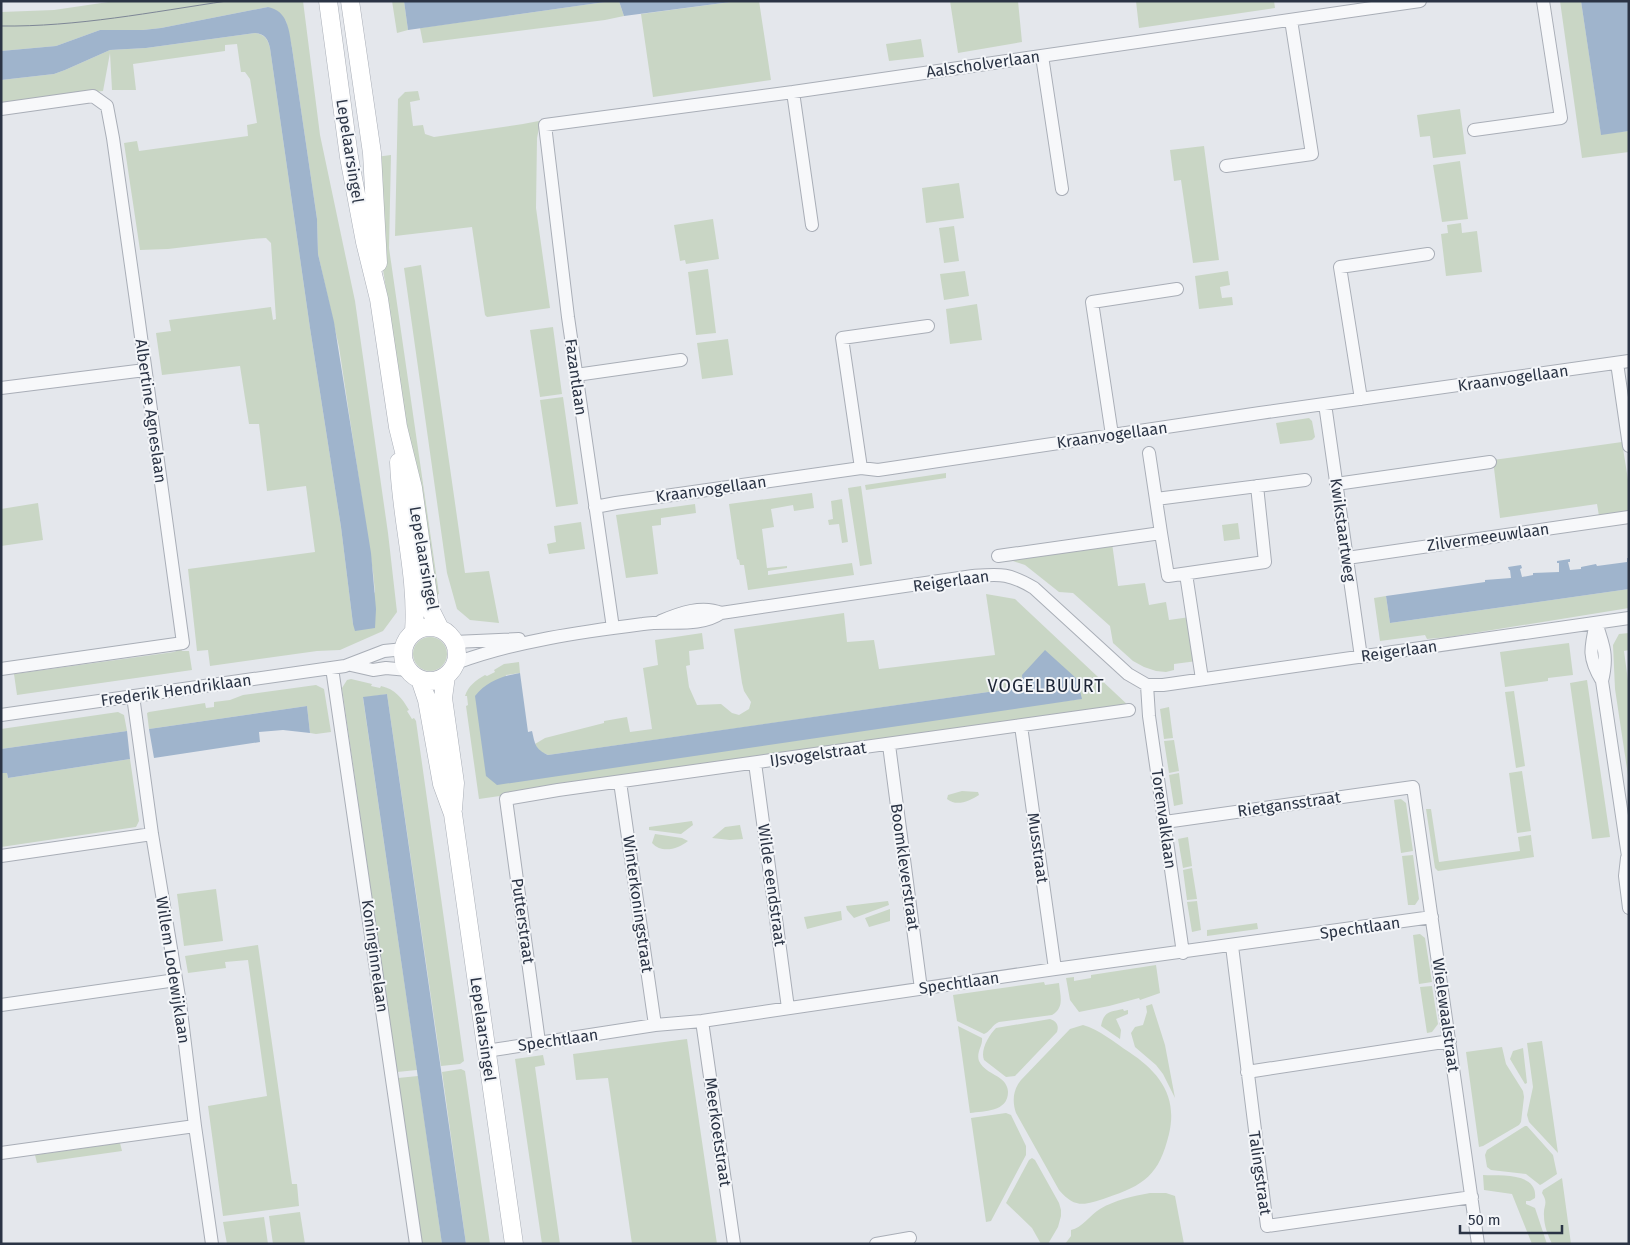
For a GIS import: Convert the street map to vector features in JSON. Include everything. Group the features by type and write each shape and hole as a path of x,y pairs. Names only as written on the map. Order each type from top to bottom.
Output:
{"street":[{"name":"Lepelaarsingel","path":"328,1 349,157 365,242 379,299 398,427 413,488 430,609 440,629"},
{"name":"Lepelaarsingel","path":"350,1 372,153 379,299"},
{"name":"Aalscholverlaan","path":"546,125 794,92 1420,1"},
{"path":"1474,130 1561,118 1543,1"},
{"path":"1226,166 1312,154 1291,20"},
{"path":"1042,56 1062,189"},
{"path":"794,92 812,225"},
{"name":"Albertine Agneslaan","path":"1,109 93,96 107,106 146,370 183,643 1,669"},
{"name":"Fazantlaan","path":"546,125 576,375 612,628"},
{"path":"1361,399 1340,267 1428,254"},
{"path":"1112,435 1092,302 1177,289"},
{"path":"861,468 842,338 928,326"},
{"path":"576,375 681,360"},
{"path":"1623,362 1629,446"},
{"name":"Kraanvogellaan","path":"595,508 616,503 861,468 878,470 1623,362"},
{"path":"1,388 146,370"},
{"name":"Kwikstaartweg","path":"1325,404 1361,657"},
{"name":"Lepelaarsingel","path":"398,427 400,488 416,611 414,632"},
{"name":"Kraanvogellaan","path":"1149,453 1156,500"},
{"path":"1336,484 1490,462"},
{"path":"1257,486 1265,562 1168,576 1156,500 1257,486 1305,480"},
{"name":"Zilvermeeuwlaan","path":"1347,558 1629,517"},
{"name":"Reigerlaan","path":"998,556 1161,533"},
{"name":"Reigerlaan","path":"454,642 544,638 660,621 681,613 711,608 721,613 973,576 1000,574 1018,578 1034,588 1128,674 1147,684 1163,685 1629,618"},
{"path":"1186,574 1202,679"},
{"path":"1596,623 1603,644 1606,665 1602,681 1628,860 1625,876 1629,908"},
{"path":"426,627 440,629 447,632 457,650 451,670 431,681 414,675 403,658 404,649 409,637 414,632 426,627"},
{"name":"Reigerlaan","path":"451,670 475,656 544,638"},
{"name":"Frederik Hendriklaan","path":"1,716 351,665 384,651 404,649"},
{"name":"Frederik Hendriklaan","path":"351,665 373,670 386,668 414,675"},
{"name":"Koninginnelaan","path":"332,668 416,1244"},
{"name":"Lepelaarsingel","path":"451,670 443,698 455,783 453,814 514,1244"},
{"name":"Lepelaarsingel","path":"414,675 427,700 442,784 453,814"},
{"name":"Torenvalklaan","path":"1147,684 1149,716 1183,953"},
{"name":"Willem Lodewijklaan","path":"133,696 152,834 176,980 212,1244"},
{"name":"IJsvogelstraat","path":"506,799 1130,710"},
{"name":"Musstraat","path":"1021,726 1055,969"},
{"name":"Boomkleverstraat","path":"888,745 922,989"},
{"name":"Wilde eendstraat","path":"755,763 788,1008"},
{"name":"Winterkoningstraat","path":"620,782 655,1026"},
{"name":"Rietgansstraat","path":"1165,822 1413,786"},
{"name":"Wielewaalstraat","path":"1413,786 1478,1244"},
{"name":"Putterstraat","path":"506,799 539,1042"},
{"path":"1,856 152,834"},
{"name":"Spechtlaan","path":"486,1051 1055,969 1432,918"},
{"name":"Talingstraat","path":"1232,946 1267,1226 1472,1196"},
{"path":"1,1005 176,980"},
{"name":"Meerkoetstraat","path":"702,1021 734,1244"},
{"path":"1247,1072 1450,1041"},
{"path":"1,1153 195,1126"},
{"path":"876,1244 910,1238"}],"green space":[{"path":"115,1 303,1 320,135 355,301 388,533 397,612 383,631 340,650 317,651 210,666 208,650 197,651 188,569 315,552 306,486 267,491 259,424 249,424 240,366 162,375 156,333 171,331 169,320 271,307 273,320 276,319 271,243 266,238 168,249 140,250 124,143 137,141 139,151 248,136 247,125 257,123 250,79 245,72 241,72 237,44 225,45 225,51 133,64 136,90 112,90 110,53 103,91 1,104 1,80 54,74 110,50 146,48 255,33 261,34 267,40 270,48 341,527 353,624 375,592 373,572 339,347 318,254 317,219 292,48 286,21 268,7 161,28 100,30 56,46 1,51 1,12 54,10"},
{"path":"392,1 404,1 408,30 397,33"},
{"path":"619,1 624,16 423,43 420,28"},
{"path":"738,1 759,1 771,80 653,97 641,14"},
{"path":"950,1 1018,1 1022,42 958,53"},
{"path":"1136,1 1274,1 1275,8 1139,28"},
{"path":"1560,1 1581,1 1601,134 1629,131 1629,152 1582,158"},
{"path":"921,39 924,57 889,61 886,44"},
{"path":"418,91 420,100 410,102 413,126 423,125 425,134 434,137 544,120 539,128 537,138 536,208 550,308 487,317 485,315 472,227 395,236 398,99 405,92"},
{"path":"1460,109 1466,154 1433,158 1430,136 1420,137 1417,115"},
{"path":"1204,146 1219,260 1193,263 1181,180 1174,181 1170,150"},
{"path":"391,155 389,248 439,594 433,596 382,263 376,157"},
{"path":"1460,161 1468,219 1442,222 1433,165"},
{"path":"959,183 964,218 926,223 922,188"},
{"path":"713,219 719,259 686,264 685,260 680,261 674,225"},
{"path":"1461,223 1462,233 1477,231 1482,272 1446,276 1441,234 1448,233 1447,225"},
{"path":"954,226 959,261 944,263 939,228"},
{"path":"421,265 465,573 489,571 499,623 470,620 457,609 447,573 404,268"},
{"path":"708,269 716,333 696,335 688,272"},
{"path":"965,271 969,296 944,300 940,274"},
{"path":"1228,271 1230,285 1220,287 1222,298 1232,297 1233,305 1199,309 1195,276"},
{"path":"977,304 982,340 950,344 946,309"},
{"path":"553,327 562,394 540,397 530,330"},
{"path":"728,339 733,375 702,379 697,343"},
{"path":"563,397 578,504 556,507 540,400"},
{"path":"1309,418 1312,421 1315,437 1312,440 1280,444 1276,423"},
{"path":"1622,442 1629,486 1629,512 1599,516 1597,504 1500,518 1493,460"},
{"path":"946,473 946,478 866,490 865,485"},
{"path":"861,486 872,564 860,566 848,488"},
{"path":"812,493 814,508 794,511 793,505 771,509 774,527 762,529 767,568 787,566 787,568 768,571 768,575 852,563 854,575 748,590 744,565 740,565 737,559 729,504"},
{"path":"842,499 848,542 842,543 839,524 829,525 828,520 833,519 831,501"},
{"path":"38,503 43,540 1,546 1,509"},
{"path":"695,504 696,513 661,518 661,525 652,526 658,574 626,578 616,515"},
{"path":"581,522 585,549 549,554 547,544 556,542 554,526"},
{"path":"1238,523 1240,539 1224,541 1222,525"},
{"path":"1112,543 1118,586 1145,583 1149,605 1166,602 1169,620 1190,617 1197,661 1174,664 1174,670 1166,672 1144,667 1133,661 1113,643 1110,626 1073,593 1059,592 1025,565 1013,561 998,562"},
{"path":"1629,589 1629,608 1449,637 1427,639 1425,635 1380,641 1374,598 1386,596 1390,623"},
{"path":"986,594 1015,599 1130,707 479,799 466,706 468,705 467,696 465,696 470,686 476,681 485,675 487,676 495,672 494,670 504,664 519,662 520,673 506,675 486,776 1081,699 1022,675 1024,687 548,755 539,751 535,744 545,738 604,723 604,721 627,717 630,732 652,729 643,668 658,665 655,640 702,633 704,649 689,651 690,665 686,666 689,687 697,705 721,704 732,713 739,715 749,709 751,702 744,691 742,683 734,629 844,613 847,642 874,640 879,669 995,655"},
{"path":"1629,633 1629,650 1624,651 1629,688 1629,782 1615,689 1613,645 1619,634"},
{"path":"430,637 442,642 447,654 442,666 430,671 418,666 413,654 418,642"},
{"path":"1569,643 1573,675 1548,678 1548,681 1505,687 1500,652"},
{"path":"181,649 182,651 189,651 192,670 17,695 14,674 174,652"},
{"path":"351,679 372,684 371,686 386,687 394,692 401,698 409,710 407,711 412,719 414,718 416,721 464,1061 460,1064 441,1066 387,694 363,698 417,1070 397,1072 342,688 347,680"},
{"path":"1587,680 1610,837 1592,839 1570,683"},
{"path":"316,685 324,689 331,732 310,733 307,706 149,729 147,713 149,712 205,703 206,708 214,707 214,702 230,700 243,695"},
{"path":"1514,691 1525,766 1516,768 1505,692"},
{"path":"1169,707 1173,738 1164,739 1160,709"},
{"path":"118,712 124,715 127,731 1,749 1,729"},
{"path":"1174,740 1179,771 1169,773 1164,741"},
{"path":"130,759 139,821 136,827 1,847 1,773 7,773 8,778"},
{"path":"1522,771 1531,831 1517,833 1509,773"},
{"path":"1179,773 1183,804 1174,806 1169,775"},
{"path":"962,791 978,792 979,795 959,803 947,799 948,795"},
{"path":"1401,799 1406,803 1413,851 1401,853 1394,800"},
{"path":"1426,809 1431,809 1439,862 1520,851 1518,837 1531,835 1534,857 1438,871 1435,868"},
{"path":"692,821 693,825 681,834 649,830 649,827"},
{"path":"740,825 743,839 712,838 725,827"},
{"path":"655,834 682,838 688,841 675,848 660,848 652,843"},
{"path":"1188,837 1192,866 1183,868 1178,839"},
{"path":"1413,855 1419,899 1415,905 1408,905 1402,856"},
{"path":"1192,868 1197,899 1187,900 1183,870"},
{"path":"216,889 223,941 184,946 177,894"},
{"path":"888,901 889,905 854,918 846,906"},
{"path":"1197,901 1201,930 1192,932 1187,902"},
{"path":"890,909 890,921 869,927 865,918"},
{"path":"841,911 842,920 807,929 804,917"},
{"path":"1257,923 1258,929 1207,936 1207,930"},
{"path":"1420,934 1425,938 1432,982 1419,984 1413,935"},
{"path":"258,945 292,1184 297,1184 299,1206 223,1216 208,1106 267,1096 248,960 225,962 226,968 188,973 185,956"},
{"path":"1156,965 1160,993 1140,1000 1139,998 1079,1012 1070,1000 1066,978 1074,977 1074,981 1091,978 1091,975"},
{"path":"1044,982 1045,985 1059,983 1060,1005 1059,1009 1052,1015 999,1022 984,1034 957,1021 953,995"},
{"path":"1432,986 1438,1024 1432,1032 1427,1033 1420,987"},
{"path":"1152,1004 1165,1045 1175,1098 1163,1074 1156,1065 1135,1047 1131,1033 1135,1027 1143,1025 1147,1012 1146,1006"},
{"path":"1123,1009 1124,1011 1128,1010 1128,1014 1116,1019 1121,1030 1120,1039 1101,1026 1106,1015"},
{"path":"1050,1019 1057,1024 1057,1032 1015,1076 1006,1077 984,1060 984,1047 996,1028"},
{"path":"1083,1025 1107,1037 1149,1068 1164,1086 1171,1108 1169,1134 1155,1169 1140,1183 1131,1188 1086,1204 1075,1203 1059,1190 1016,1113 1014,1104 1016,1088 1021,1080 1070,1029"},
{"path":"958,1026 982,1038 978,1055 979,1061 986,1069 1002,1080 1007,1088 1007,1099 1000,1107 988,1111 970,1113"},
{"path":"687,1039 717,1244 632,1244 608,1078 576,1080 573,1054"},
{"path":"1542,1041 1558,1153 1529,1122 1527,1115 1533,1087 1527,1043"},
{"path":"1502,1047 1506,1064 1523,1091 1521,1122 1519,1125 1479,1147 1466,1052"},
{"path":"1523,1048 1527,1083 1525,1084 1510,1059 1513,1051"},
{"path":"543,1055 545,1065 535,1067 560,1244 542,1244 515,1059"},
{"path":"461,1069 465,1071 490,1244 466,1244 442,1072"},
{"path":"418,1076 442,1244 421,1244 398,1078"},
{"path":"1006,1113 1011,1115 1026,1146 1026,1155 991,1221 986,1222 971,1118"},
{"path":"1525,1126 1553,1155 1557,1174 1540,1185 1526,1174 1491,1170 1487,1167 1485,1155 1487,1150"},
{"path":"120,1143 122,1151 37,1163 35,1155"},
{"path":"1032,1158 1035,1160 1059,1203 1061,1210 1058,1227 1048,1244 1041,1244 1032,1228 1006,1203 1029,1160"},
{"path":"1483,1175 1516,1177 1531,1184 1535,1198 1526,1201 1526,1204 1535,1208 1547,1244 1532,1244 1512,1194 1484,1190"},
{"path":"1562,1178 1571,1244 1552,1244 1545,1223 1545,1202 1542,1193 1543,1190"},
{"path":"1150,1193 1166,1193 1175,1196 1184,1244 1065,1244 1071,1236 1071,1230 1079,1227 1100,1209 1124,1199"},
{"path":"300,1212 305,1244 273,1244 269,1216"},
{"path":"264,1217 268,1244 227,1244 223,1222"}],"water":[{"path":"404,1 612,1 408,30"},
{"path":"619,1 738,1 624,16"},
{"path":"1581,1 1629,1 1629,131 1601,135"},
{"path":"268,7 275,9 284,17 290,35 317,219 318,254 334,322 371,553 376,609 375,628 355,631 353,624 341,527 270,48 267,40 261,34 255,33 146,48 110,50 54,74 1,80 1,51 56,46 100,30 161,28"},
{"path":"1627,558 1629,558 1629,589 1390,623 1386,596 1485,582 1485,580 1511,578 1508,567 1521,565 1522,577 1533,575 1533,573 1559,572 1559,563 1557,561 1570,559 1570,562 1568,562 1570,570 1596,564 1597,566 1627,562"},
{"path":"1045,650 1077,679 1082,699 497,785 486,776 475,696 490,683 513,674 520,673 528,732 532,731 536,746 540,751 548,755 1023,687 1022,675"},
{"path":"387,694 466,1244 442,1244 363,697"},
{"path":"307,706 310,733 283,730 259,732 260,742 154,758 149,729"},
{"path":"127,731 130,759 8,778 7,773 1,773 1,749"}],"tram line":[{"path":"1,26 29,26 86,21 227,1"}],"district":[{"name":"VOGELBUURT","path":"1046,686"}]}
